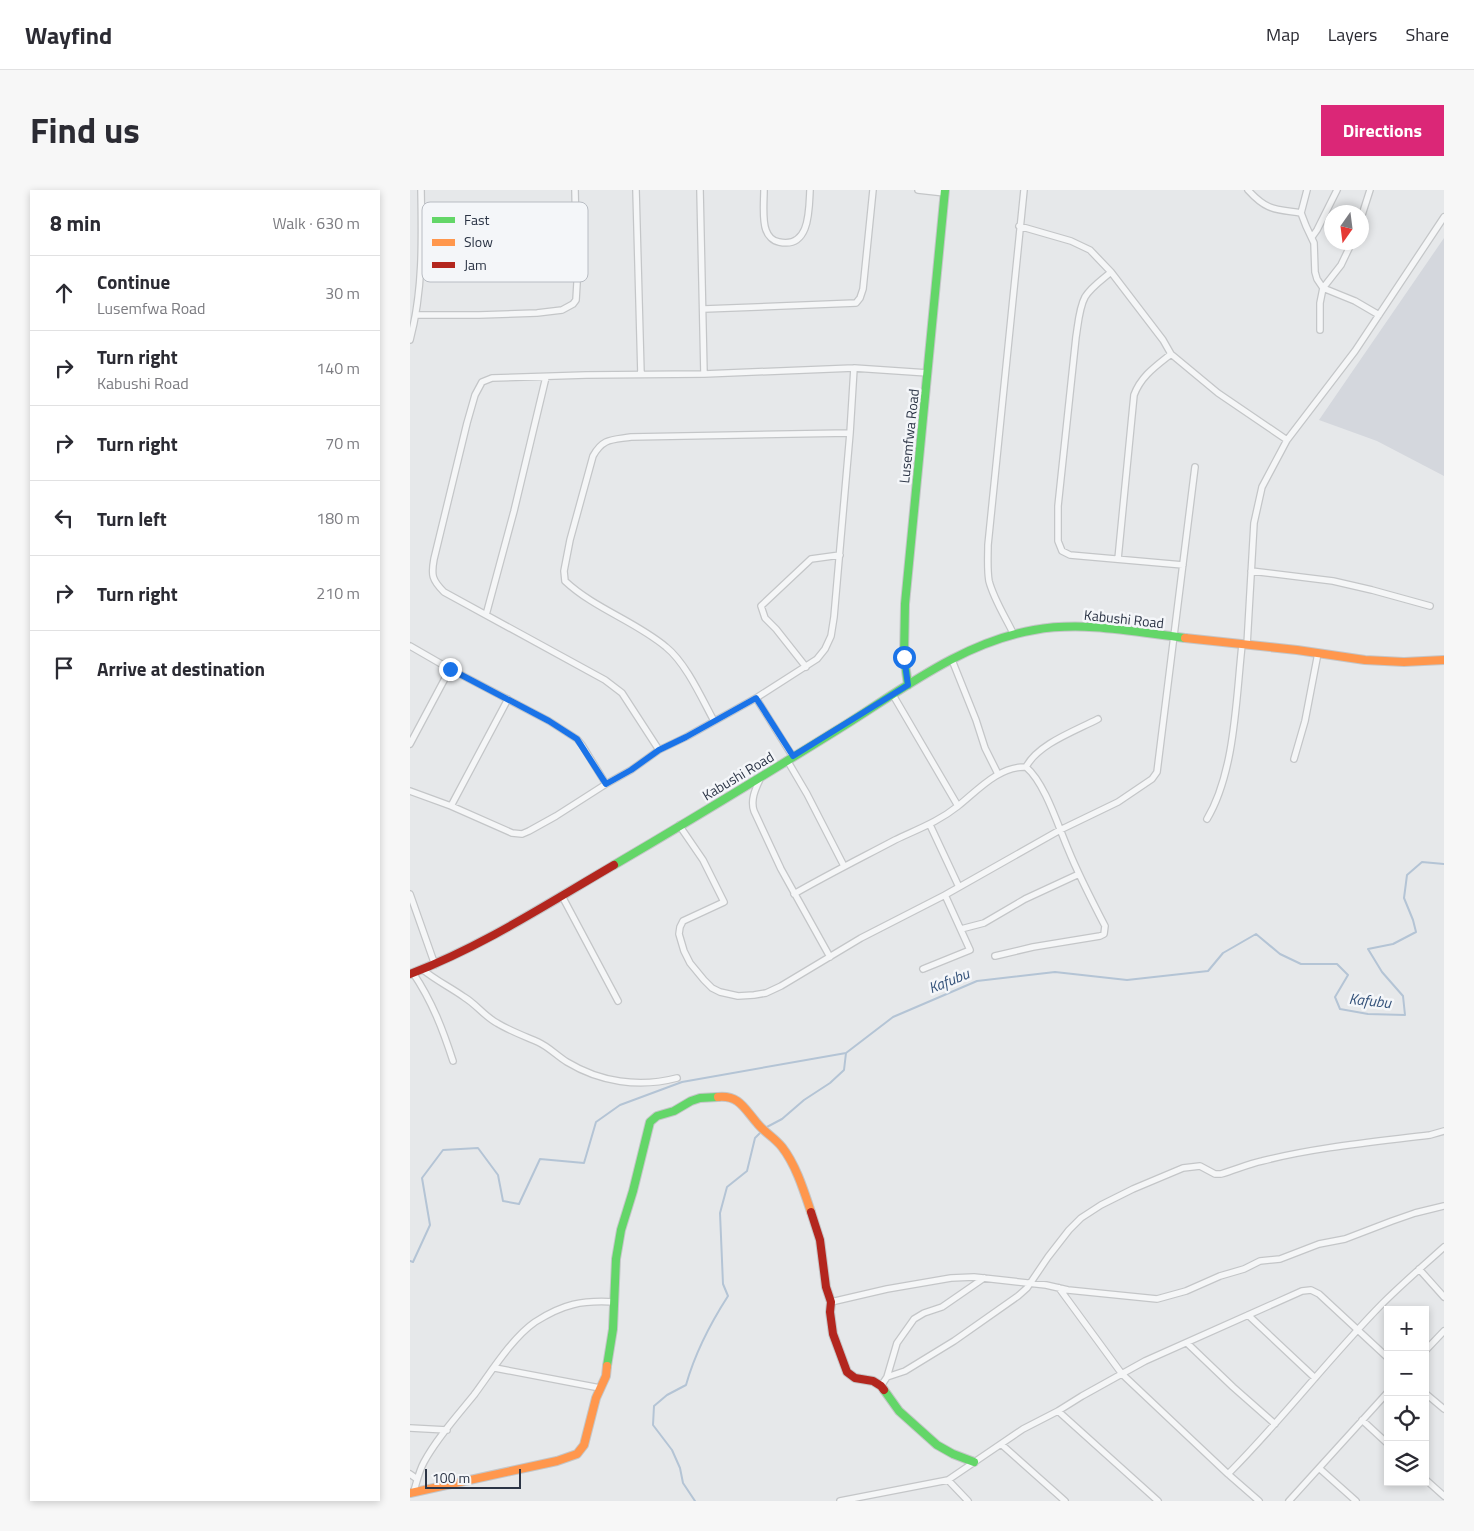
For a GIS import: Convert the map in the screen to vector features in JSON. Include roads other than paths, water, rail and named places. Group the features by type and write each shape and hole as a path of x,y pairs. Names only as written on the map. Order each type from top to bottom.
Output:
{"street":[{"path":"410,340 416,315 422,254 421,190"},
{"path":"636,190 642,374"},
{"path":"700,190 704,374"},
{"path":"764,190 765,227 768,236 778,242 789,243 795,242 800,238 805,228 810,190"},
{"path":"704,309 856,303 863,289 873,190"},
{"path":"918,190 945,192"},
{"path":"1014,635 989,581 988,561 1024,190"},
{"path":"1248,190 1265,206 1272,209 1301,213"},
{"path":"1307,190 1301,213 1314,243 1315,272 1323,288 1355,301 1378,315"},
{"path":"1312,237 1337,190"},
{"path":"1365,205 1370,190"},
{"name":"Lusemfwa Road","path":"908,685 904,657 906,604 945,192"},
{"path":"1207,818 1215,805 1233,738 1244,645 1254,523 1262,487 1287,440 1341,370 1444,217"},
{"path":"1019,226 1071,241 1090,250 1111,272 1163,340 1171,354 1218,394 1287,440"},
{"path":"1320,330 1320,303 1323,288 1341,265 1348,250"},
{"path":"1111,272 1084,298 1081,310 1076,337 1058,506 1058,541 1062,551 1070,555 1183,565"},
{"path":"416,315 479,315 562,310 573,304 576,300 577,282"},
{"path":"1118,560 1134,395 1139,382 1145,375 1171,354"},
{"path":"410,792 451,806 512,833 522,834 556,816 631,770 659,750 756,698 817,659 826,649 831,636 840,555 854,368"},
{"path":"659,750 622,693 605,680 444,592 435,583 431,572 467,422 475,395 482,382 492,378 704,374 854,368 928,373"},
{"path":"486,615 514,511 546,377"},
{"path":"714,722 680,662 667,648 651,636 592,602 565,581 564,571 570,540 593,456 598,446 606,441 631,437 850,433"},
{"path":"679,825 703,860 724,902 683,921 679,934 690,963 712,988 720,992 738,996 766,994 861,938 945,895 1060,830 1118,802 1152,780 1157,772 1195,467"},
{"path":"806,667 765,618 761,606 811,559 840,555"},
{"path":"1251,570 1333,581 1430,606"},
{"name":"Kabushi Road","path":"412,973 510,928 908,685 979,646 1014,635 1031,630 1063,626 1094,627 1367,660 1422,662 1444,660"},
{"path":"410,646 549,721 577,739 606,784"},
{"path":"1294,759 1305,721 1318,653"},
{"path":"952,660 985,748 998,774"},
{"path":"410,744 450,669"},
{"path":"893,695 958,806"},
{"path":"756,698 790,758 844,866"},
{"path":"451,806 508,700"},
{"path":"1026,767 1030,758 1041,749 1098,719"},
{"path":"794,894 844,866 930,825 958,806 998,774 1011,769 1026,767 1033,773 1054,812 1079,874 1105,926 1104,934 995,956"},
{"path":"761,776 752,804 781,869 830,957"},
{"path":"930,825 959,887"},
{"path":"961,929 984,923 1025,899 1079,874"},
{"path":"410,894 434,964"},
{"path":"924,969 970,950 945,895"},
{"path":"562,896 618,1001"},
{"path":"422,970 464,997 496,1023 540,1043 580,1069 614,1081 634,1083 665,1081 677,1078"},
{"path":"412,973 426,992 440,1023 453,1061"},
{"path":"412,1492 557,1461 576,1454 584,1445 600,1388 604,1383 608,1369 615,1302 616,1259 621,1230 650,1122 691,1101 700,1098 727,1096 736,1099 763,1131 782,1147 791,1162 804,1192 820,1240 826,1287 831,1302 830,1312 833,1334 847,1372 855,1378 881,1386 899,1411 937,1445 974,1462"},
{"path":"887,1377 905,1371 954,1341 1018,1296 1031,1283 1048,1257 1081,1218 1101,1205 1133,1189 1183,1168 1200,1166 1215,1174 1222,1174 1261,1161 1280,1157 1332,1147 1430,1135 1444,1131"},
{"path":"831,1302 887,1288 951,1278 984,1278 1160,1299 1244,1269 1260,1261 1280,1259 1319,1244 1345,1240 1415,1213 1444,1206"},
{"path":"1228,1474 1382,1304 1444,1247"},
{"path":"1419,1269 1444,1297"},
{"path":"881,1386 887,1377 897,1343 914,1319 924,1312 942,1307 984,1278"},
{"path":"1059,1288 1122,1374 1259,1501"},
{"path":"840,1501 948,1480 1023,1429 1145,1361 1302,1291 1311,1290 1319,1294 1384,1354"},
{"path":"412,1492 420,1470 432,1450 510,1347 528,1328 566,1306 588,1301 615,1302"},
{"path":"1248,1315 1315,1378"},
{"path":"1429,1347 1444,1331"},
{"path":"1187,1343 1275,1424"},
{"path":"495,1368 600,1388"},
{"path":"1289,1501 1384,1396"},
{"path":"1429,1396 1444,1409"},
{"path":"1058,1411 1158,1501"},
{"path":"1362,1420 1385,1441"},
{"path":"410,1428 447,1430"},
{"path":"1001,1444 1065,1501"},
{"path":"1319,1468 1356,1501"},
{"path":"410,1474 417,1479"},
{"path":"948,1480 968,1501"},
{"path":"1429,1482 1444,1496"}],"waterway":[{"name":"Kafubu","path":"410,1261 413,1262 430,1225 422,1178 443,1150 478,1148 498,1175 503,1201 519,1204 540,1159 584,1163 596,1122 620,1105 682,1082 846,1053 893,1017 977,981 1055,972 1127,980 1208,971 1223,953 1256,934 1280,954 1301,964 1337,964 1348,975 1335,997 1340,1009 1368,1014 1405,1015 1403,996 1382,972 1368,949 1393,944 1416,932 1404,898 1407,875 1422,862 1444,864"},
{"path":"765,1128 782,1119 804,1100 830,1083 844,1070 846,1053"},
{"path":"695,1501 683,1483 680,1468 672,1450 653,1425 654,1406 667,1395 686,1385 704,1339 728,1296 723,1284 720,1213 727,1187 747,1171 755,1138 762,1131"}]}
